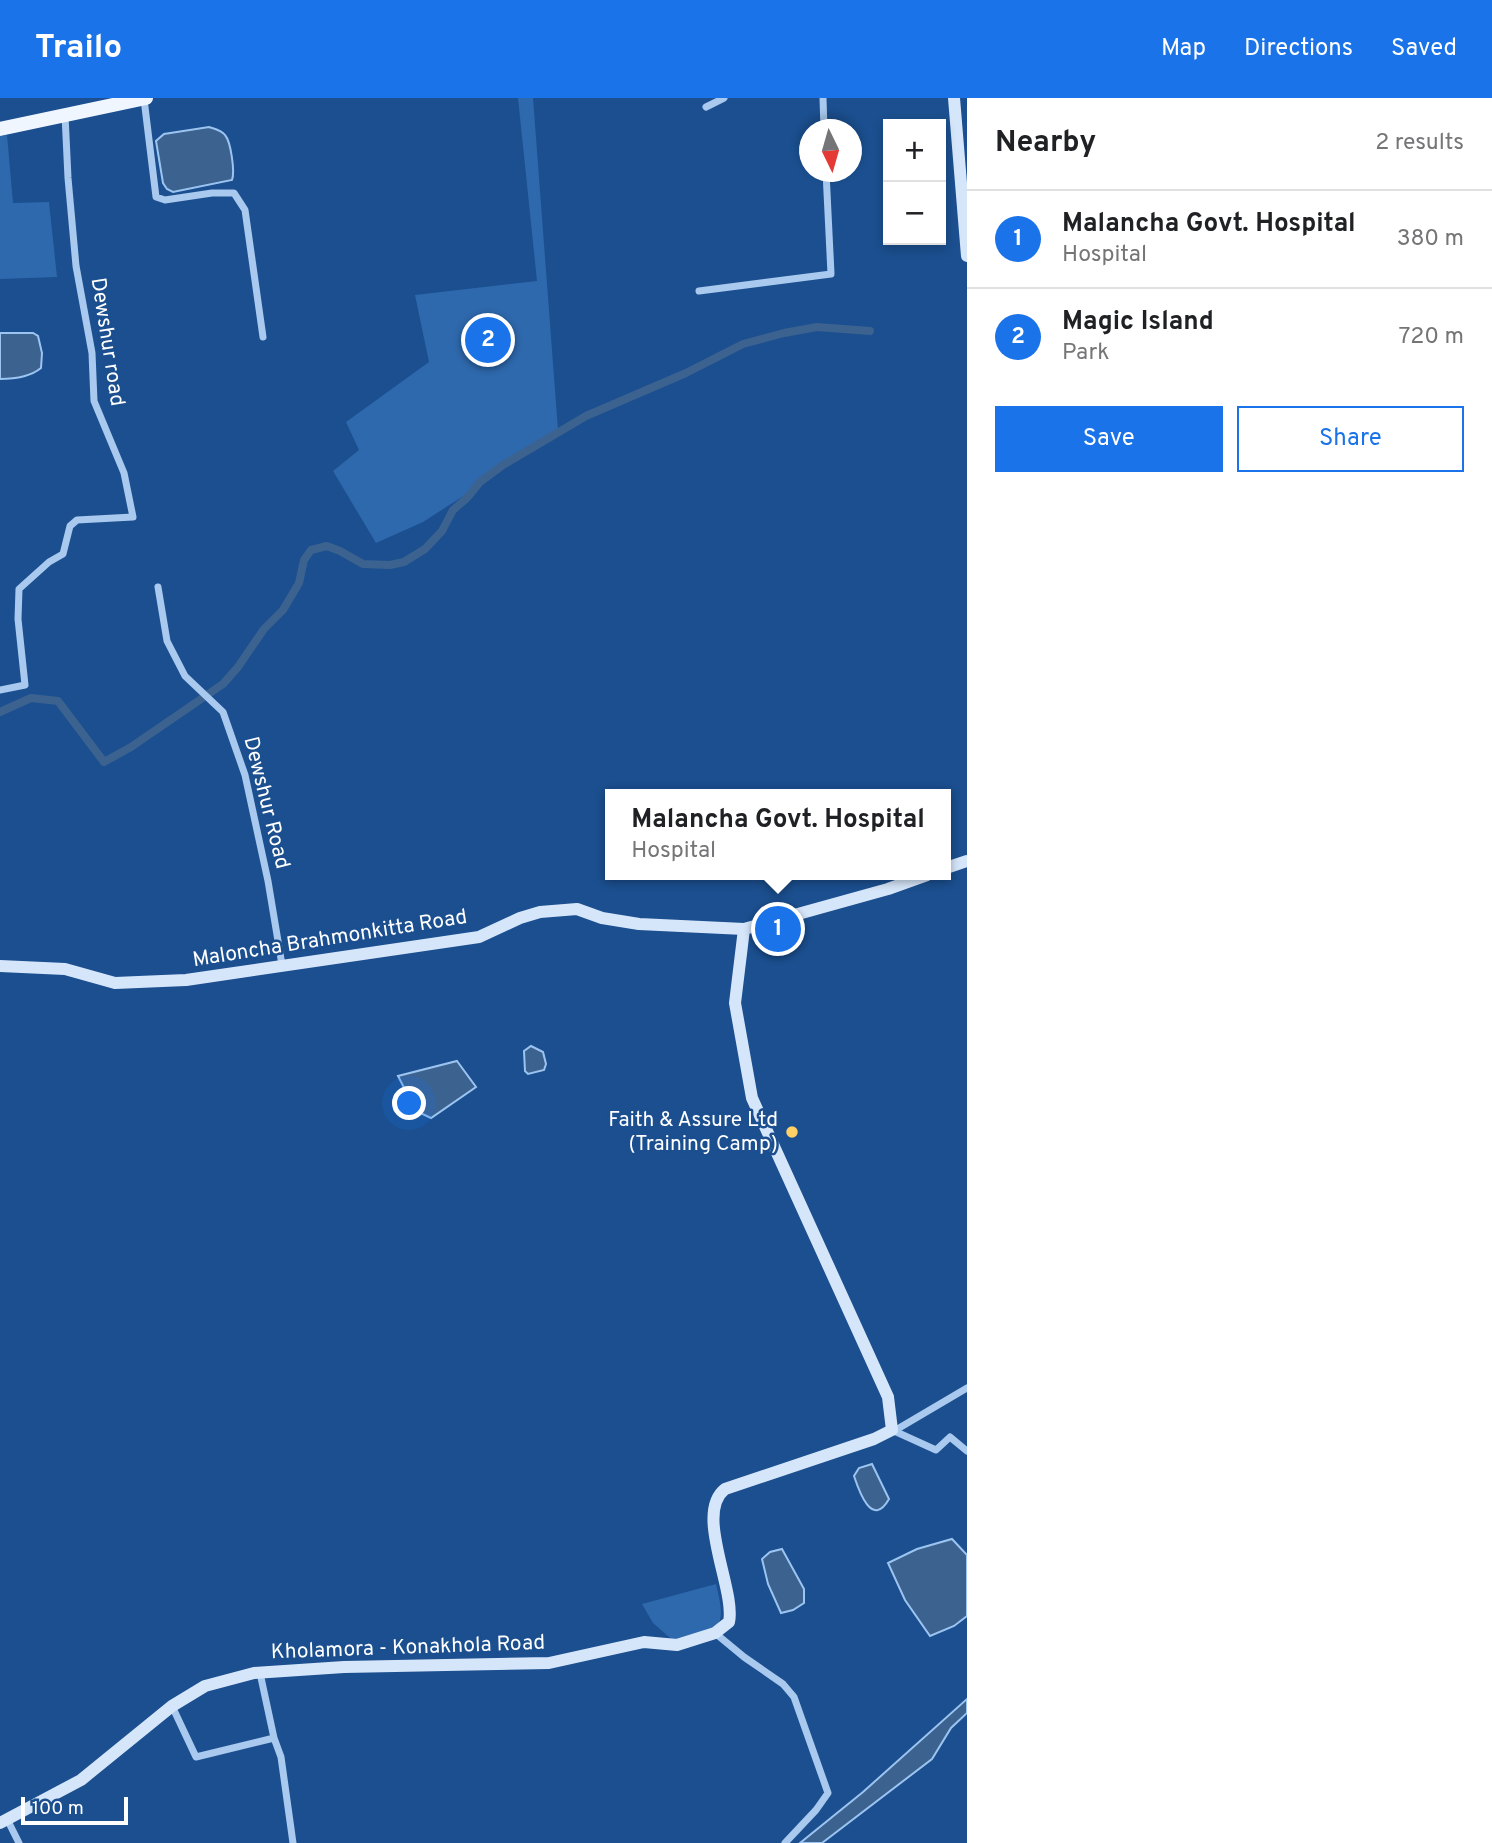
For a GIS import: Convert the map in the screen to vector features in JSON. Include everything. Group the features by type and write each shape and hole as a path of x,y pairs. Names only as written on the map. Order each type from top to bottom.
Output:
{"main road":[{"path":"0,129 145,98"},
{"path":"954,98 967,256"},
{"name":"Maloncha Brahmonkitta Road","path":"0,966 65,969 115,983 186,980 479,937 520,918 577,909 601,918 639,924 744,929 912,880"},
{"path":"744,929 735,1003 751,1098 888,1397 893,1430"},
{"name":"Kholamora - Konakhola Road","path":"4,1821 81,1780 172,1706 205,1686 260,1673 344,1667 549,1663 644,1642 677,1645 715,1633 729,1622 731,1611 720,1567 714,1514 713,1503 719,1493 893,1430"}],"street":[{"path":"145,98 156,197 165,200 212,193 234,193 245,210 264,337"},
{"path":"706,107 723,98"},
{"path":"822,98 823,119"},
{"name":"Dewshur road","path":"0,690 25,685 18,618 19,589 49,562 63,554 70,526 77,520 133,517 124,473 94,401 92,353 74,241 65,115"},
{"path":"699,291 831,274 826,182"},
{"name":"Dewshur Road","path":"158,587 167,641 185,676 223,712 245,775 268,881 282,965"},
{"path":"893,1430 967,1388"},
{"path":"893,1430 936,1450 950,1437 967,1451"},
{"path":"715,1633 783,1684 794,1697 820,1768 828,1793 785,1843"},
{"path":"260,1673 274,1738 281,1757 293,1843"},
{"path":"172,1706 196,1757 274,1738"},
{"path":"4,1821 19,1843"}],"shaded area":[{"path":"518,98 533,98 558,430 493,470 465,495 423,522 376,543 333,471 359,450 346,422 429,362 415,295 537,281"},
{"path":"209,127 222,132 227,139 232,157 232,180 173,192 167,189 163,183 156,141 164,134"},
{"path":"7,135 13,203 49,202 57,277 0,279 0,136"},
{"path":"0,333 33,333 38,336 42,353 41,368 16,378 0,379"},
{"path":"531,1046 543,1052 546,1064 544,1070 528,1074 525,1071 524,1051"},
{"path":"457,1061 476,1087 431,1118 416,1111 398,1076"},
{"path":"872,1464 889,1499 877,1510 867,1504 854,1476 859,1468"},
{"path":"952,1539 967,1555 967,1616 954,1626 930,1636 905,1600 888,1563 917,1549"},
{"path":"782,1549 804,1589 804,1603 781,1613 768,1584 762,1559 770,1552"},
{"path":"716,1584 721,1611 717,1626 677,1644 653,1623 642,1604"},
{"path":"967,1699 967,1713 951,1728 932,1759 822,1843 800,1843 863,1792"}],"waterway":[{"path":"0,712 31,698 58,701 104,762 131,747 223,684 264,629 283,610 299,583 304,560 311,550 327,546 363,564 390,565 404,562 425,549 442,531 453,510 480,482 503,465 586,416 686,373 743,344 817,327 870,331"}],"place":[{"name":"Magic Island","path":"488,340"},
{"name":"Malancha Govt. Hospital","path":"778,929"},
{"name":"Faith & Assure Ltd (Training Camp)","path":"792,1132"}]}
